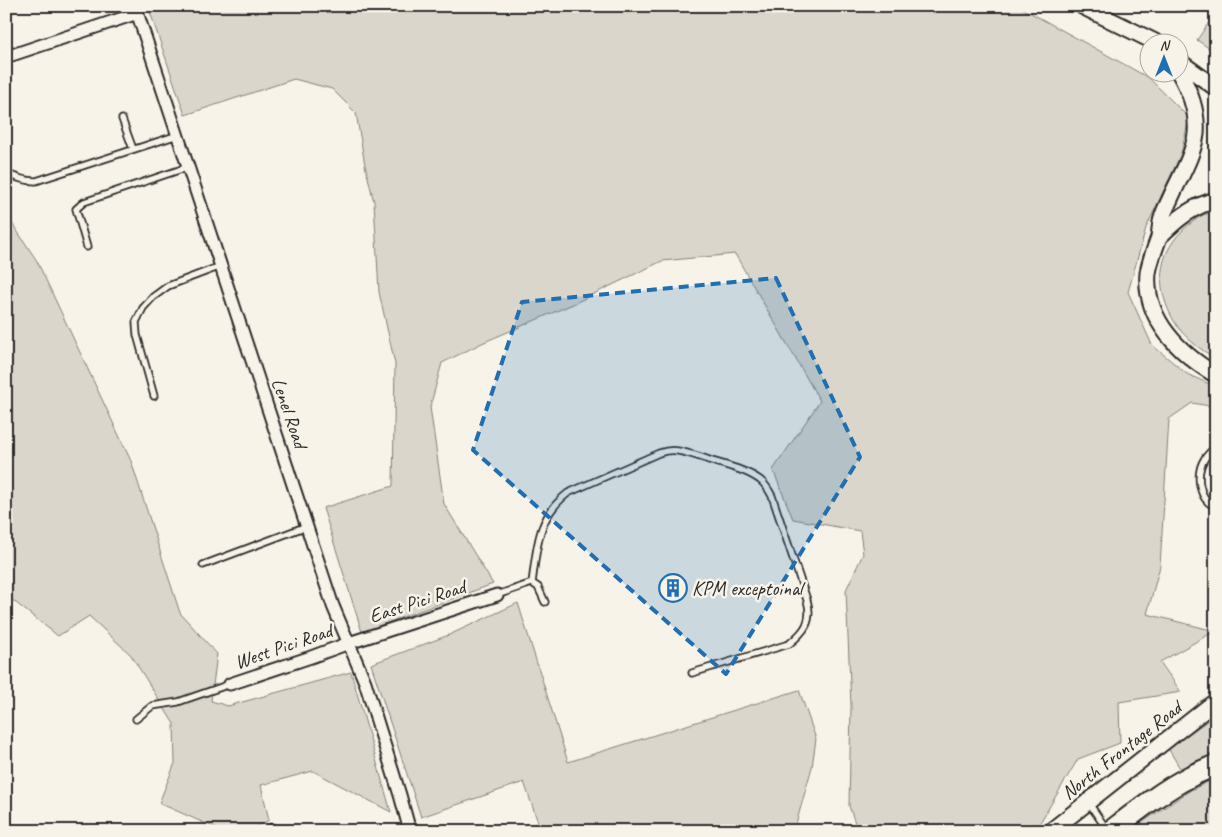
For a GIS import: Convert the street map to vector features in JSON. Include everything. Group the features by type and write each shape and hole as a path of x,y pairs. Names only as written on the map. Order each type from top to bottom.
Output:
{"highway":[{"path":"1109,831 1166,790 1192,775 1216,765"}],"main road":[{"path":"1082,6 1140,35"},
{"path":"1190,59 1216,76"},
{"path":"1190,69 1216,88"},
{"path":"1184,82 1194,105 1196,134 1190,154 1162,218 1159,237 1151,258 1148,273 1149,296 1154,311 1167,335 1198,364 1216,375"},
{"path":"1159,237 1172,223 1187,212 1216,200"},
{"name":"North Frontage Road","path":"1050,831 1216,701"}],"street":[{"path":"6,57 136,10"},
{"name":"Lenel Road","path":"136,10 334,606 365,682 410,831"},
{"name":"East Pici Road","path":"349,643 497,596"},
{"name":"West Pici Road","path":"230,684 349,643"}],"lane":[{"path":"122,119 132,149"},
{"path":"6,173 21,180 36,181 178,135"},
{"path":"87,247 76,210 84,202 188,167"},
{"path":"154,396 137,335 136,322 143,308 153,297 168,286 221,266"},
{"path":"1216,447 1204,459 1200,481 1201,492 1212,506 1216,507"},
{"path":"532,583 538,540 543,525 554,506 568,493 659,452 670,450 690,454 753,476 764,484 772,496 808,600 810,608 808,622 801,633 789,644 692,673"},
{"path":"203,565 307,526"},
{"path":"497,596 532,583"},
{"path":"532,583 538,587 545,602"},
{"path":"136,719 152,706 178,702 230,684"},
{"path":"1088,802 1109,831"}],"highlighted area":[{"path":"776,278 860,457 726,674 473,450 522,302"}],"shaded area":[{"path":"148,6 1018,6 1140,73 1140,82 1153,82 1189,118 1181,154 1146,228 1128,292 1152,345 1187,374 1216,387 1216,407 1192,403 1169,419 1160,566 1147,614 1215,631 1160,662 1181,692 1119,702 1120,743 1078,759 1038,826 1029,831 858,831 849,806 851,706 846,590 863,554 860,531 793,519 773,470 820,401 735,254 662,261 573,304 482,343 442,363 430,407 444,504 493,584 362,632 323,508 393,486 395,364 379,292 374,202 356,113 332,89 294,79 185,115"},
{"path":"1216,12 1216,53 1197,40"},
{"path":"1216,212 1216,359 1187,338 1174,321 1164,297 1162,274 1164,262 1174,240 1201,216"},
{"path":"6,214 37,261 131,461 180,613 217,654 211,701 228,706 351,672 391,812 313,771 261,785 269,820 249,831 222,831 159,803 175,763 174,724 131,655 89,616 58,636 6,595"},
{"path":"518,603 568,762 799,690 816,739 812,767 794,831 541,831 524,782 421,817 371,664 449,635"},
{"path":"1216,715 1216,758 1181,770 1168,748"},
{"path":"1216,778 1216,831 1129,831 1191,790"}],"place":[{"name":"KPM exceptoinal","path":"673,588"}]}
